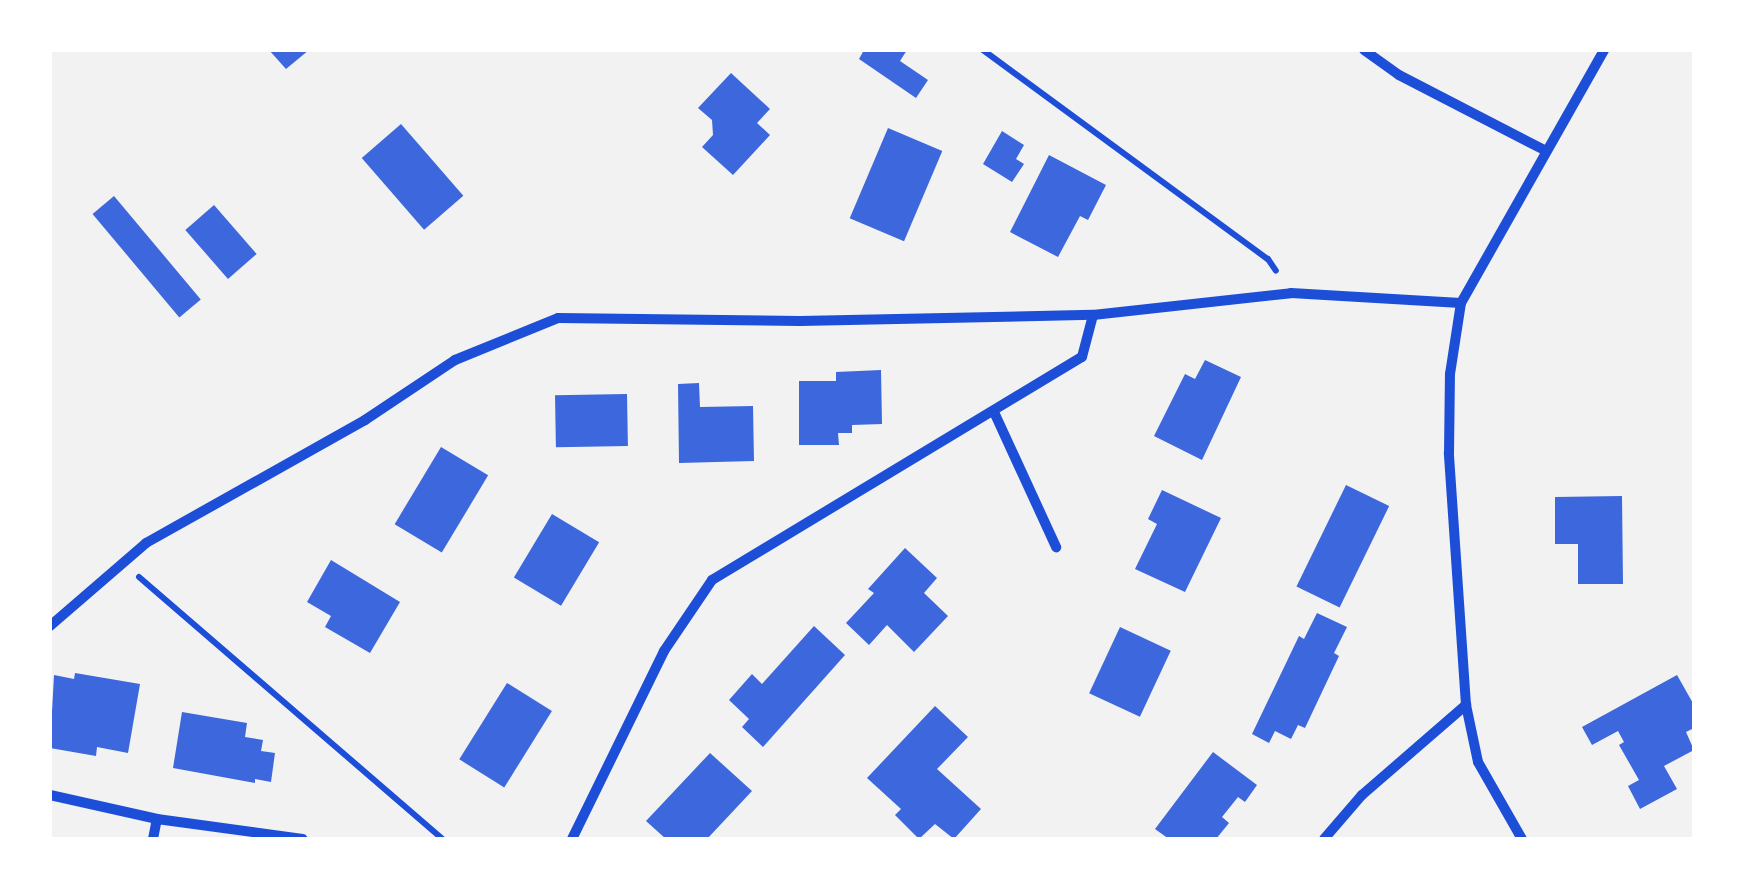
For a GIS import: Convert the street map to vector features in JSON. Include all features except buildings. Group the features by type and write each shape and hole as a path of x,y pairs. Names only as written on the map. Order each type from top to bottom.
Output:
{"street":[{"path":"1364,50 1399,75 1546,151"},
{"path":"1522,839 1478,762 1466,706 1449,453 1450,374 1461,304 1604,50"},
{"path":"50,626 146,543 365,420 454,360 558,318 800,320 1093,315 1291,293 1461,304"},
{"path":"572,839 664,651 712,580 1082,357 1093,315"},
{"path":"994,412 1056,547"},
{"path":"1324,839 1362,795 1466,706"},
{"path":"50,795 158,819 303,839"},
{"path":"153,839 158,819"}],"path":[{"path":"984,50 1268,260 1291,293"},
{"path":"122,563 442,839"}]}
